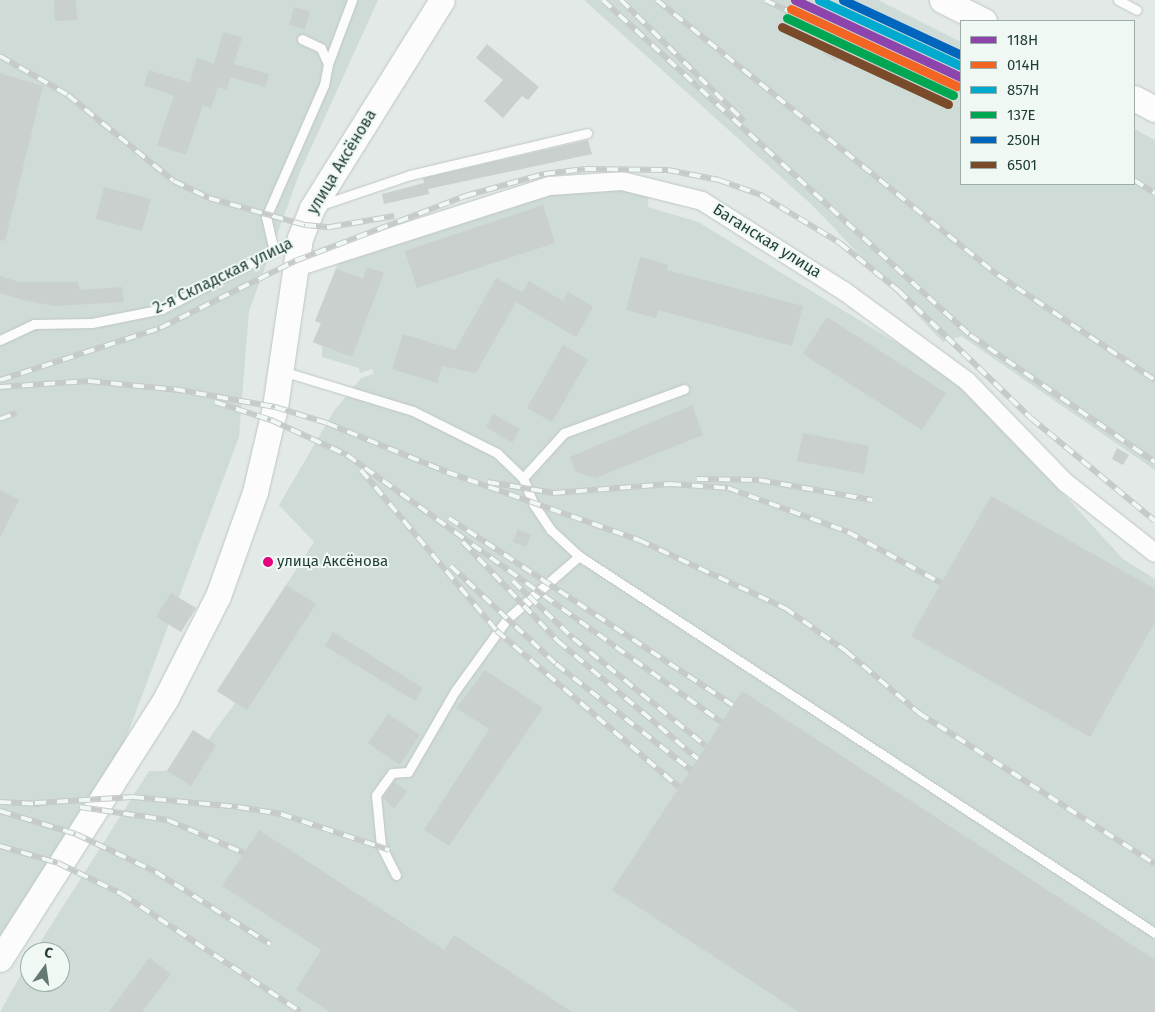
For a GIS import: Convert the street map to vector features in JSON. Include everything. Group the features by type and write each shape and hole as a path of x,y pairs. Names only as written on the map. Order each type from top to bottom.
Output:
{"street":[{"name":"улица Аксёнова","path":"0,959 166,698 218,596 255,492 280,371 300,238 312,208 442,0"},
{"path":"942,0 982,20"},
{"path":"1135,99 1155,109"},
{"name":"Баганская улица","path":"294,268 550,186 622,181 702,201 844,291 967,381 1066,484 1155,554"}],"lane":[{"path":"274,251 266,217 324,85 328,64 352,0"},
{"path":"1118,0 1137,10"},
{"path":"302,39 320,48 328,64"},
{"path":"312,208 410,174 587,133"},
{"name":"2-я Складская улица","path":"0,340 34,324 147,314 300,238"},
{"path":"280,371 352,390 456,429 497,453 523,478 534,505 551,530 579,556 1155,934"},
{"path":"523,478 564,433 684,389"},
{"path":"396,876 380,846 376,795 392,773 408,772 455,691 507,619 579,556"}],"shaded area":[{"path":"0,0 378,0 300,172 249,311 239,437 125,741 0,942"},
{"path":"584,0 878,0 960,41 960,185 1135,185 1135,130 1155,140 1155,470 961,336 943,342 812,205"},
{"path":"587,188 649,191 648,207 698,222 961,382 1123,559 1155,579 1155,1012 0,1012 20,976 20,992 70,992 70,942 40,942 149,771 167,771 193,730 208,740 235,703 217,691 314,542 279,505 334,411 361,378 374,374 372,369 360,373 359,368 322,357 322,346 313,342 321,323 315,321 338,263 540,196"}],"building":[{"path":"54,0 76,0 77,20 55,21"},
{"path":"294,7 310,11 305,29 289,25"},
{"path":"223,32 242,37 234,64 269,74 265,87 230,77 227,90 218,87 211,108 203,105 186,155 157,145 174,96 144,85 149,70 190,83 197,58 214,64"},
{"path":"830,41 844,49 836,62 823,53"},
{"path":"487,44 539,87 528,100 522,96 503,118 484,101 503,80 476,58"},
{"path":"869,58 885,64 881,76 864,70"},
{"path":"889,63 907,72 901,83 883,74"},
{"path":"0,73 43,86 5,241 0,240"},
{"path":"588,140 592,154 428,189 429,194 384,204 382,194 424,183 423,178"},
{"path":"104,187 151,199 142,231 96,219"},
{"path":"543,205 555,243 417,288 405,251"},
{"path":"640,257 668,265 667,270 803,306 792,346 658,310 656,318 626,310"},
{"path":"367,267 384,273 352,357 313,342 321,323 315,321 336,269 363,279"},
{"path":"0,276 19,282 78,282 80,290 122,287 124,302 55,306 27,301 0,293"},
{"path":"496,278 522,292 529,281 563,301 568,292 593,307 576,337 516,302 476,373 442,366 437,383 392,369 403,334 455,350"},
{"path":"827,317 946,393 922,430 803,354"},
{"path":"563,345 588,360 552,422 527,408"},
{"path":"692,405 703,435 596,478 576,472 570,457"},
{"path":"493,414 520,429 512,443 486,427"},
{"path":"803,433 869,446 864,474 797,461"},
{"path":"1117,448 1129,455 1123,465 1112,459"},
{"path":"0,490 19,500 0,537"},
{"path":"991,496 1155,589 1155,622 1090,737 911,636"},
{"path":"518,529 531,535 526,547 513,542"},
{"path":"286,585 316,604 247,710 217,691"},
{"path":"171,593 196,608 181,632 156,617"},
{"path":"333,632 423,688 415,701 325,646"},
{"path":"485,670 543,708 449,846 424,830 489,729 456,708"},
{"path":"742,691 1155,960 1155,1012 799,1012 612,890"},
{"path":"388,714 420,735 400,765 368,743"},
{"path":"193,730 216,745 191,786 167,771"},
{"path":"394,782 407,791 394,809 383,798"},
{"path":"259,830 444,950 454,935 572,1012 330,1012 296,990 321,950 222,886"},
{"path":"149,958 171,974 142,1012 109,1012"}],"railway":[{"path":"603,0 970,335 1155,462"},
{"path":"621,0 744,121"},
{"path":"657,0 998,275 1155,380"},
{"path":"765,0 960,91"},
{"path":"0,56 68,95 174,181 209,198 305,225 330,227 394,216"},
{"path":"0,380 160,328 295,261 465,196 544,174 585,169 668,170 719,180 761,195 840,243 899,291 1031,418 1155,521"},
{"path":"1135,181 1155,193"},
{"path":"0,387 89,381 179,390"},
{"path":"174,389 275,407 327,423 447,472 639,540 785,608 846,651 919,713 1155,864"},
{"path":"215,402 271,420 347,455 721,722"},
{"path":"0,419 16,413"},
{"path":"361,470 497,631 679,787"},
{"path":"697,479 759,480 872,500"},
{"path":"488,482 554,493 670,484 728,488 848,532 941,583"},
{"path":"449,518 733,705"},
{"path":"463,542 558,641 698,759"},
{"path":"451,566 556,664 691,770"},
{"path":"513,581 573,638 706,746"},
{"path":"35,803 133,797 238,807 281,814 389,850"},
{"path":"0,802 40,804"},
{"path":"80,807 168,820 244,853"},
{"path":"0,811 76,834 156,872 270,944"},
{"path":"0,846 58,863 122,894 301,1012"}],"transit line":[{"name":"118Н","path":"795,0 960,77"},
{"name":"857Н","path":"819,0 960,66"},
{"name":"250Н","path":"843,0 960,55"},
{"name":"014Н","path":"791,9 957,86"},
{"name":"137Е","path":"787,18 953,95"},
{"name":"6501","path":"782,27 948,104"}],"place":[{"name":"улица Аксёнова","path":"268,562"}]}
